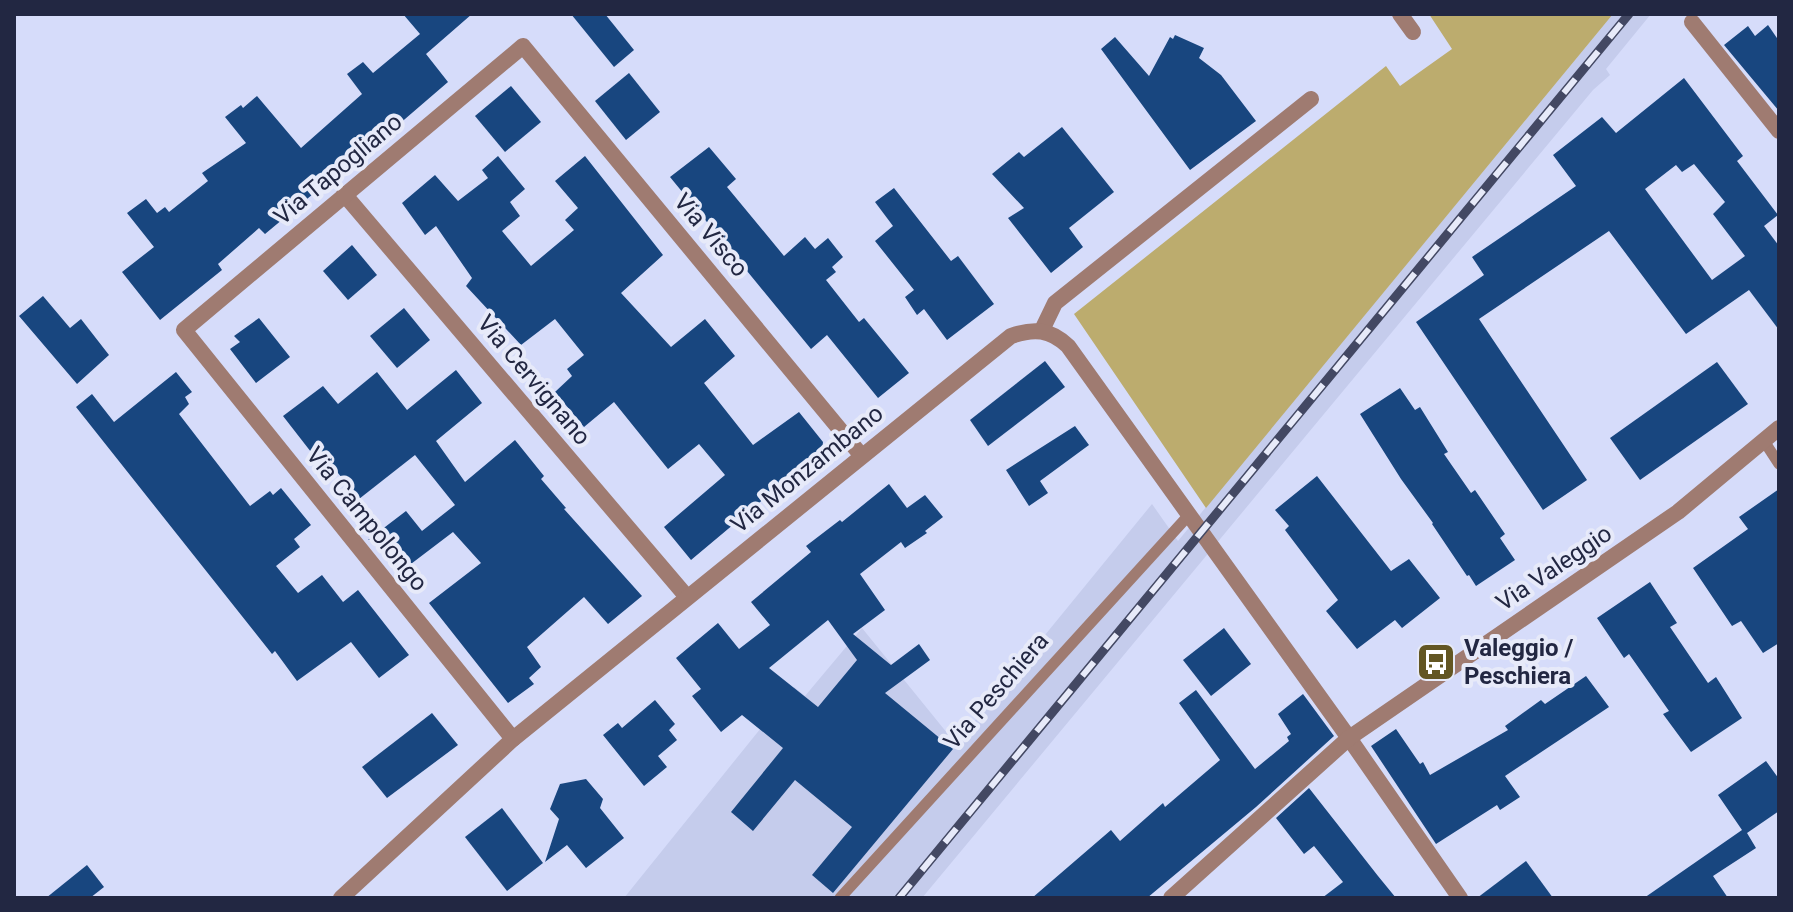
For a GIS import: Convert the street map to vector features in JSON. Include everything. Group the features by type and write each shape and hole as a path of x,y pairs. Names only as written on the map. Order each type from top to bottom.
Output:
{"street":[{"path":"1400,14 1413,32"},
{"path":"1692,22 1779,131"},
{"name":"Via Tapogliano","path":"184,330 523,46"},
{"name":"Via Visco","path":"523,46 861,455"},
{"path":"1311,99 1055,303 1042,330 1057,336 1068,346 1460,898"},
{"name":"Via Cervignano","path":"344,194 687,597"},
{"name":"Via Campolongo","path":"184,330 513,739"},
{"name":"Via Monzambano","path":"341,898 513,739 861,455 1011,336 1042,330"},
{"name":"Via Valeggio","path":"1171,898 1349,738 1678,512 1779,428"}],"lane":[{"path":"1764,441 1779,464"},
{"name":"Via Peschiera","path":"840,898 1188,516"}],"shaded area":[{"path":"1429,14 1613,14 1206,508 1074,314 1386,66 1400,86 1452,49"},
{"path":"1613,14 1651,14 1606,69 1610,75 1593,90 922,898 624,898 794,687 805,696 862,628 956,744 1152,504 1178,541"}],"building":[{"path":"403,14 472,14 426,54 448,82 265,234 259,228 218,264 222,270 160,320 122,272 154,247 127,213 146,199 157,213 165,207 169,212 208,181 202,173 246,143 225,117 257,96 301,148 362,94 347,74 363,62 373,73 420,34"},
{"path":"571,14 605,14 634,50 614,67"},
{"path":"1768,25 1779,41 1779,111 1724,45 1748,26 1755,36"},
{"path":"1175,35 1204,48 1199,58 1221,75 1256,121 1190,170 1101,49 1115,37 1149,76 1170,37 1173,39"},
{"path":"629,73 660,112 626,140 595,101"},
{"path":"1684,78 1743,156 1737,161 1778,215 1764,226 1779,246 1779,330 1749,290 1686,334 1609,231 1479,319 1587,480 1543,510 1416,322 1484,275 1472,257 1576,186 1553,155 1602,117 1616,133","holes":["1694,164 1725,202 1713,214 1745,256 1712,280 1645,189 1676,165 1682,172"]},
{"path":"511,86 541,122 505,152 475,116"},
{"path":"1062,127 1114,192 1069,228 1083,247 1051,273 1008,218 1024,208 992,174 1019,152 1024,157"},
{"path":"709,147 736,179 727,187 784,256 805,237 815,249 828,238 843,257 832,267 836,272 826,280 859,322 864,318 909,373 878,398 827,335 811,349 670,177"},
{"path":"498,156 525,189 510,202 520,216 502,231 531,266 574,230 565,220 578,208 555,181 585,156 663,255 621,293 671,347 705,319 735,356 704,383 753,445 799,412 823,442 821,461 768,502 765,498 691,560 664,527 725,475 699,444 668,469 614,402 584,427 555,392 572,376 567,369 584,355 555,319 521,345 466,286 472,278 436,226 425,235 402,203 435,175 458,201 488,178 482,170"},
{"path":"894,188 951,261 958,256 994,304 947,340 924,309 917,315 905,297 914,290 875,241 893,226 875,202"},
{"path":"352,245 377,275 348,300 323,271"},
{"path":"43,296 70,328 81,319 109,355 77,384 19,316"},
{"path":"404,308 430,340 397,368 370,336"},
{"path":"259,318 290,357 256,383 230,349 240,342 234,336"},
{"path":"1045,361 1065,387 988,446 970,420"},
{"path":"1717,362 1748,404 1640,480 1610,438"},
{"path":"456,370 482,403 436,441 465,482 515,440 544,476 541,479 564,509 642,596 608,624 584,597 527,647 541,667 529,678 534,684 508,703 429,603 481,563 453,532 403,570 380,540 368,540 406,511 422,531 455,505 415,455 359,499 317,447 311,452 283,416 323,386 338,404 377,372 407,410"},
{"path":"176,372 192,392 185,397 189,404 179,414 250,506 270,491 273,495 281,488 311,525 294,539 300,547 276,566 298,593 322,575 343,602 358,590 409,655 379,678 351,642 297,681 275,651 272,654 76,407 92,394 114,422"},
{"path":"1400,388 1415,410 1420,407 1448,452 1444,454 1471,493 1475,490 1505,534 1500,538 1515,560 1476,586 1360,414"},
{"path":"1075,426 1089,445 1040,481 1048,493 1029,506 1006,470"},
{"path":"1317,476 1391,571 1409,559 1440,598 1402,628 1395,620 1357,649 1326,611 1338,600 1285,530 1289,526 1275,510"},
{"path":"889,484 907,508 925,495 943,517 925,531 927,533 905,548 901,542 860,574 885,610 853,634 891,665 919,644 930,660 885,693 953,749 833,893 812,875 852,827 795,780 753,831 731,812 783,748 742,715 721,732 692,696 701,689 676,658 718,623 739,649 770,625 751,602 811,552 806,546 840,520 842,522","holes":["828,620 857,660 818,707 769,668"]},
{"path":"1779,489 1779,643 1763,653 1741,621 1732,626 1693,568 1748,529 1739,517"},
{"path":"1650,582 1677,623 1670,627 1708,683 1716,677 1742,718 1691,752 1663,714 1669,711 1629,654 1624,658 1597,618"},
{"path":"1224,628 1251,664 1211,696 1183,660"},
{"path":"1586,676 1609,707 1505,776 1520,797 1500,810 1497,805 1436,844 1371,746 1396,729 1430,775 1508,730 1505,726 1541,700 1545,704"},
{"path":"1196,690 1255,769 1289,741 1287,737 1291,734 1278,714 1303,694 1334,736 1256,807 1147,898 1032,898 1111,830 1120,841 1163,803 1165,807 1220,760 1179,703"},
{"path":"655,700 675,724 669,730 677,740 658,756 667,767 644,786 603,735 618,723 622,728"},
{"path":"432,713 458,745 387,798 362,767"},
{"path":"1766,761 1779,779 1779,811 1747,833 1756,848 1713,876 1728,898 1644,898 1742,830 1718,795"},
{"path":"586,779 603,799 600,808 624,838 586,868 567,845 545,862 559,819 550,809 560,784"},
{"path":"1309,788 1396,898 1322,898 1343,882 1314,846 1304,854 1276,818"},
{"path":"502,808 543,863 507,891 465,837"},
{"path":"1526,861 1553,898 1477,898"},
{"path":"87,865 104,887 90,898 46,898"}],"railway":[{"path":"899,898 1629,14"}],"place":[{"name":"Valeggio / Peschiera","path":"1436,662"}]}
